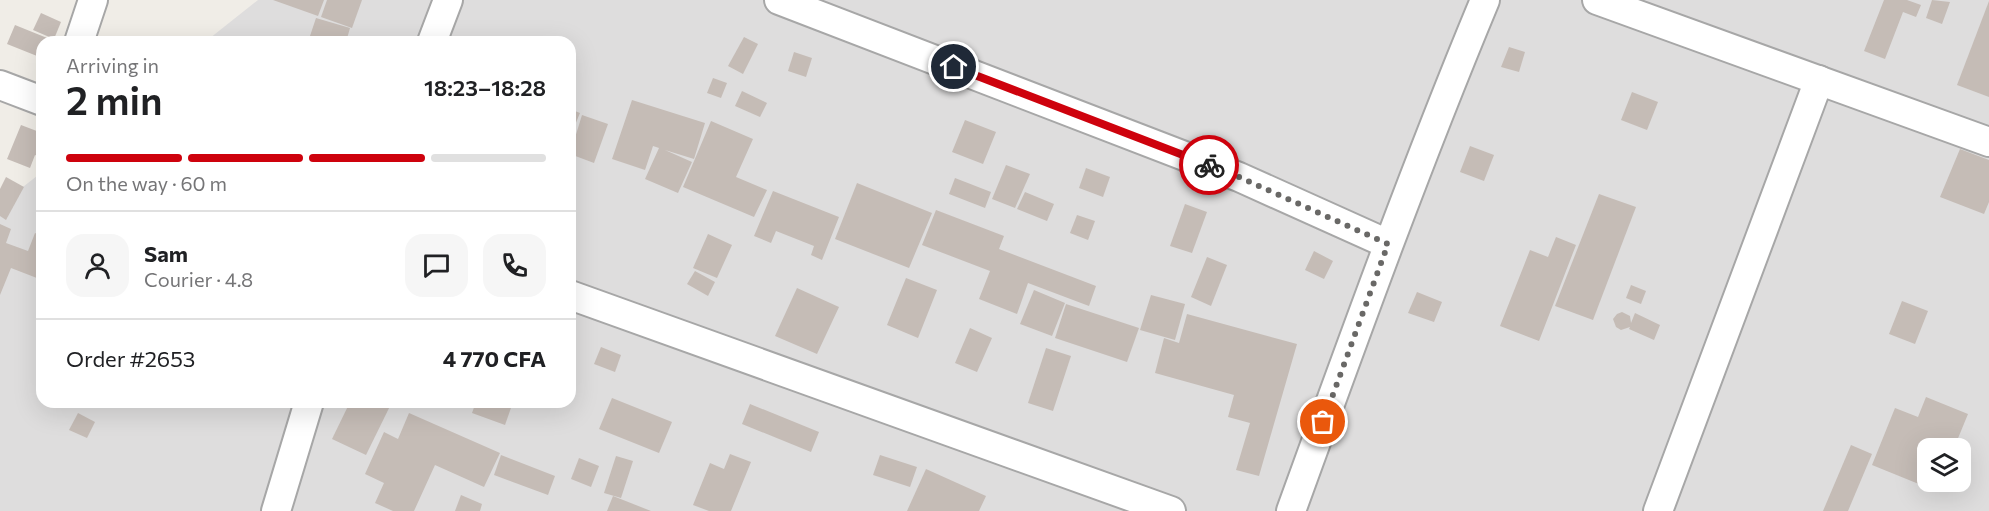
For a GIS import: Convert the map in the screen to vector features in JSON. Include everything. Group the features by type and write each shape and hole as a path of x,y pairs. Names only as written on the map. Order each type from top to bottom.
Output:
{"street":[{"path":"81,36 93,0"},
{"path":"434,36 448,0"},
{"path":"779,0 1239,177 1388,244"},
{"path":"1291,511 1388,244 1443,100 1485,0"},
{"path":"1597,0 1989,142"},
{"path":"1658,511 1819,80"},
{"path":"0,85 36,99"},
{"path":"576,297 1171,511"},
{"path":"276,511 307,408"}],"shaded area":[{"path":"258,0 1989,0 1989,511 0,511 0,205 36,177 36,408 576,408 576,36 213,36"}],"building":[{"path":"273,0 324,0 318,16"},
{"path":"327,0 362,0 352,28 321,17"},
{"path":"1884,0 1907,0 1921,5 1916,17 1903,12 1885,59 1864,51"},
{"path":"1932,0 1950,2 1942,24 1926,18"},
{"path":"1989,1 1989,97 1957,85"},
{"path":"41,13 61,22 55,36 47,36 33,30"},
{"path":"316,18 350,28 348,36 310,36"},
{"path":"15,25 42,36 36,36 36,56 7,44"},
{"path":"744,37 758,44 743,74 728,66"},
{"path":"1509,47 1525,52 1519,72 1501,67"},
{"path":"794,52 812,58 806,77 788,71"},
{"path":"713,78 727,83 721,98 707,93"},
{"path":"742,91 767,103 760,117 735,106"},
{"path":"1632,92 1658,102 1647,130 1621,120"},
{"path":"632,100 705,123 694,159 665,150 692,162 678,193 645,179 659,148 653,146 645,170 612,159"},
{"path":"582,115 608,124 594,163 576,156 576,134"},
{"path":"965,120 996,132 983,164 952,152"},
{"path":"711,121 753,139 736,177 767,190 754,217 683,187"},
{"path":"21,125 36,131 36,155 30,168 7,159"},
{"path":"1470,146 1494,155 1484,181 1460,172"},
{"path":"1960,149 1989,160 1989,202 1984,214 1940,197"},
{"path":"1006,165 1030,174 1015,208 992,199"},
{"path":"1086,168 1110,177 1103,197 1079,188"},
{"path":"6,177 24,187 6,220 0,216 0,189"},
{"path":"955,178 991,192 985,208 949,194"},
{"path":"857,183 932,213 909,268 835,239"},
{"path":"773,191 839,217 822,260 811,255 814,246 776,231 771,243 754,236"},
{"path":"1025,192 1054,204 1047,221 1017,209"},
{"path":"1599,194 1636,207 1593,320 1555,306"},
{"path":"1185,204 1207,212 1192,253 1170,246"},
{"path":"936,210 1004,236 999,249 1096,286 1089,306 1028,283 1017,314 979,299 990,271 922,245"},
{"path":"1077,215 1095,221 1088,240 1070,233"},
{"path":"0,224 11,229 6,243 28,251 36,233 36,278 11,268 0,295"},
{"path":"708,234 732,245 717,278 693,268"},
{"path":"1556,237 1576,245 1539,341 1500,326 1530,250 1548,257"},
{"path":"1314,251 1333,261 1324,279 1305,270"},
{"path":"1207,257 1227,265 1211,306 1191,297"},
{"path":"695,271 715,282 708,296 687,284"},
{"path":"906,278 937,290 918,338 887,325"},
{"path":"1631,285 1646,291 1641,304 1626,298"},
{"path":"797,288 839,307 817,354 775,336"},
{"path":"1034,290 1065,303 1052,336 1020,324"},
{"path":"1417,292 1442,302 1434,322 1408,313"},
{"path":"1151,295 1185,304 1175,340 1140,330"},
{"path":"1902,301 1928,311 1915,344 1889,334"},
{"path":"1066,304 1139,328 1127,362 1055,338"},
{"path":"1622,312 1630,316 1631,323 1635,313 1660,325 1654,340 1629,329 1630,327 1621,330 1616,327 1613,319"},
{"path":"1187,314 1297,344 1259,476 1236,470 1250,423 1228,417 1234,395 1155,373 1164,338 1179,343"},
{"path":"970,328 992,338 977,372 955,363"},
{"path":"601,347 621,355 615,372 594,364"},
{"path":"1046,348 1071,356 1053,411 1028,403"},
{"path":"1926,397 1968,414 1958,438 1917,438 1917,483 1872,465 1895,408 1918,417"},
{"path":"612,398 672,422 659,453 599,429"},
{"path":"750,404 819,432 811,452 742,424"},
{"path":"347,408 389,408 366,455 332,439"},
{"path":"474,408 511,408 505,425 472,413"},
{"path":"78,413 95,422 87,438 69,430"},
{"path":"409,413 500,453 484,487 435,465 414,511 393,511 375,503 384,483 365,474 384,432 398,439"},
{"path":"1851,445 1872,454 1848,511 1823,511"},
{"path":"730,454 751,462 731,511 709,511 693,505 710,463 724,469"},
{"path":"501,455 555,476 548,495 494,475"},
{"path":"880,455 917,467 910,487 873,475"},
{"path":"616,456 633,461 621,498 604,493"},
{"path":"579,458 599,466 591,487 571,479"},
{"path":"926,469 986,496 979,511 907,511"},
{"path":"461,495 482,504 480,511 455,511"},
{"path":"613,496 651,511 607,511"}],"way so far":[{"path":"1209,165 1388,244 1323,422"}],"route":[{"path":"954,67 1209,165"}]}
